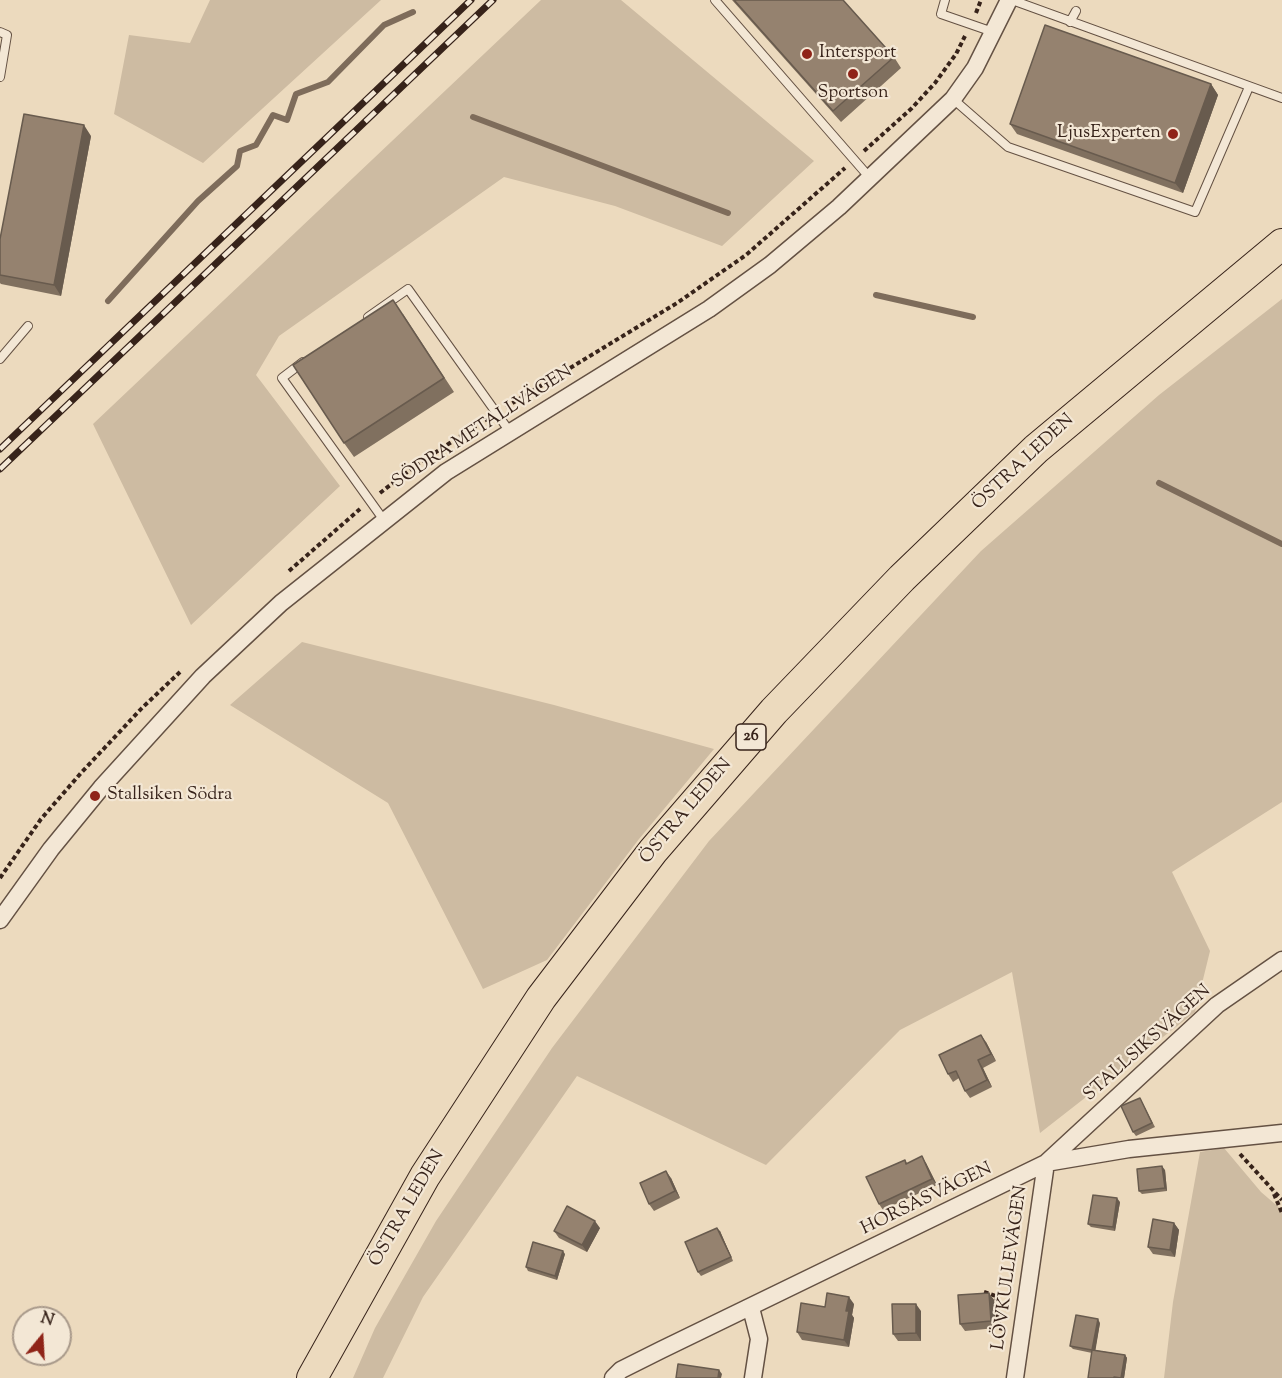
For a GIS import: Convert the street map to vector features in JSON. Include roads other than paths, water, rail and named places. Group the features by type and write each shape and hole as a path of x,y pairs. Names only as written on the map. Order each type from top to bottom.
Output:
{"highway":[{"name":"ÖSTRA LEDEN","path":"312,1378 425,1176 541,998 668,834 774,711 902,578 1036,449 1282,244"}],"street":[{"name":"SÖDRA METALLVÄGEN","path":"0,920 51,849 90,801 203,676 281,603 383,519 446,472 709,309 770,266 870,178 953,99 975,68 1011,0"},
{"name":"STALLSIKSVÄGEN","path":"1046,1163 1218,1005 1282,960"},
{"name":"HORSÅSVÄGEN","path":"613,1378 621,1370 651,1355 1046,1163 1129,1149 1282,1133"},
{"name":"LÖVKULLEVÄGEN","path":"1015,1378 1046,1163"},
{"path":"751,1308 759,1339 753,1378"}],"lane":[{"path":"715,0 870,178"},
{"path":"945,0 941,14 994,32"},
{"path":"1011,0 1282,98"},
{"path":"1070,22 1076,11"},
{"path":"0,32 8,35 0,77"},
{"path":"953,99 1008,147 1195,212 1249,87"},
{"path":"359,323 408,289 510,432"},
{"path":"0,359 28,326"},
{"path":"311,357 282,378 383,519"}],"waterway":[{"path":"108,301 198,201 237,166 240,151 256,145 273,115 287,120 296,94 328,82 384,25 413,12"},
{"path":"473,117 728,213"},
{"path":"876,295 973,317"},
{"path":"1159,483 1282,544"}],"railway":[{"path":"0,449 471,0"},
{"path":"0,469 493,0"}],"place":[{"name":"Intersport","path":"807,54"},
{"name":"Sportson","path":"853,74"},
{"name":"LjusExperten","path":"1173,134"},
{"name":"Stallsiken Södra","path":"95,796"}]}
